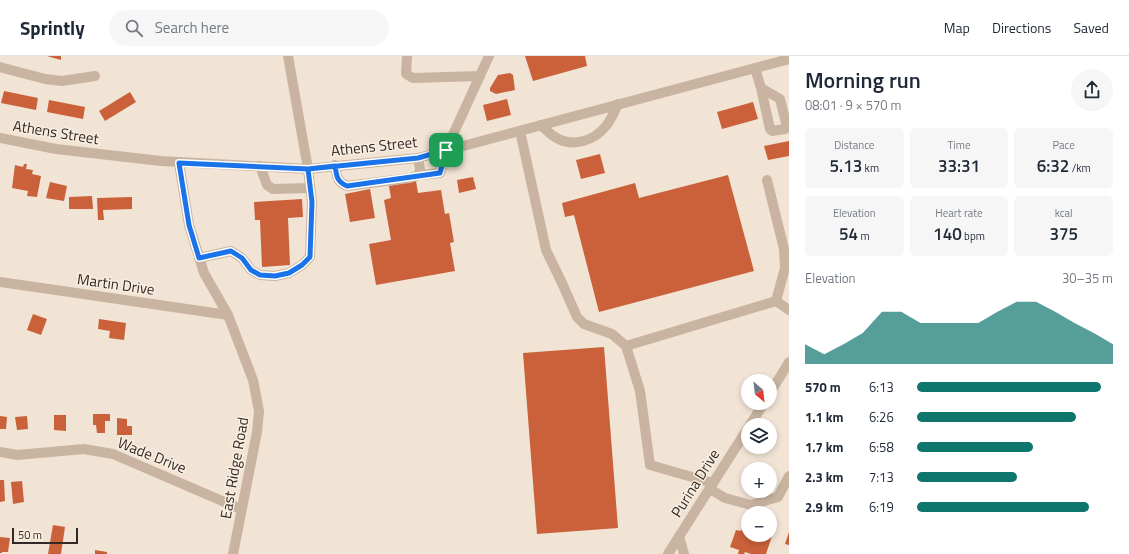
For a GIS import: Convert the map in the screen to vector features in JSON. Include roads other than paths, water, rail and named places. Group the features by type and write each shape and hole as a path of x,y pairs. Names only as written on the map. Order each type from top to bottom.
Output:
{"street":[{"path":"199,258 231,251 242,258 251,270 260,275 275,276 289,273 302,265 310,257 312,202 308,169 288,56"},
{"path":"407,56 406,74 413,78 480,76"},
{"path":"335,166 340,183 347,186 440,173 446,150 489,56"},
{"name":"Athens Street","path":"0,138 56,149 179,163 308,169 418,158 789,59"},
{"path":"0,67 45,79 62,81 95,76"},
{"path":"755,68 761,88"},
{"path":"541,125 554,137 560,140 574,142 585,141 597,135 605,128 611,120 618,104"},
{"path":"520,131 546,250 577,317 584,324 612,334 626,346 640,391 650,465 711,486 725,498 751,505 778,497 789,476"},
{"path":"418,158 420,169 419,175"},
{"name":"East Ridge Road","path":"179,163 189,225 199,258 204,273 228,315 253,380 259,411 257,432 233,554"},
{"path":"260,166 266,185 273,189 310,188"},
{"path":"767,180 784,249 785,268 776,301"},
{"name":"Martin Drive","path":"0,282 228,315"},
{"path":"626,346 776,301"},
{"path":"776,301 789,310"},
{"path":"777,382 789,362"},
{"name":"Purina Drive","path":"668,554 741,439"},
{"name":"Wade Drive","path":"0,452 17,455 84,449 113,454 241,509"},
{"path":"679,536 684,554"}]}
